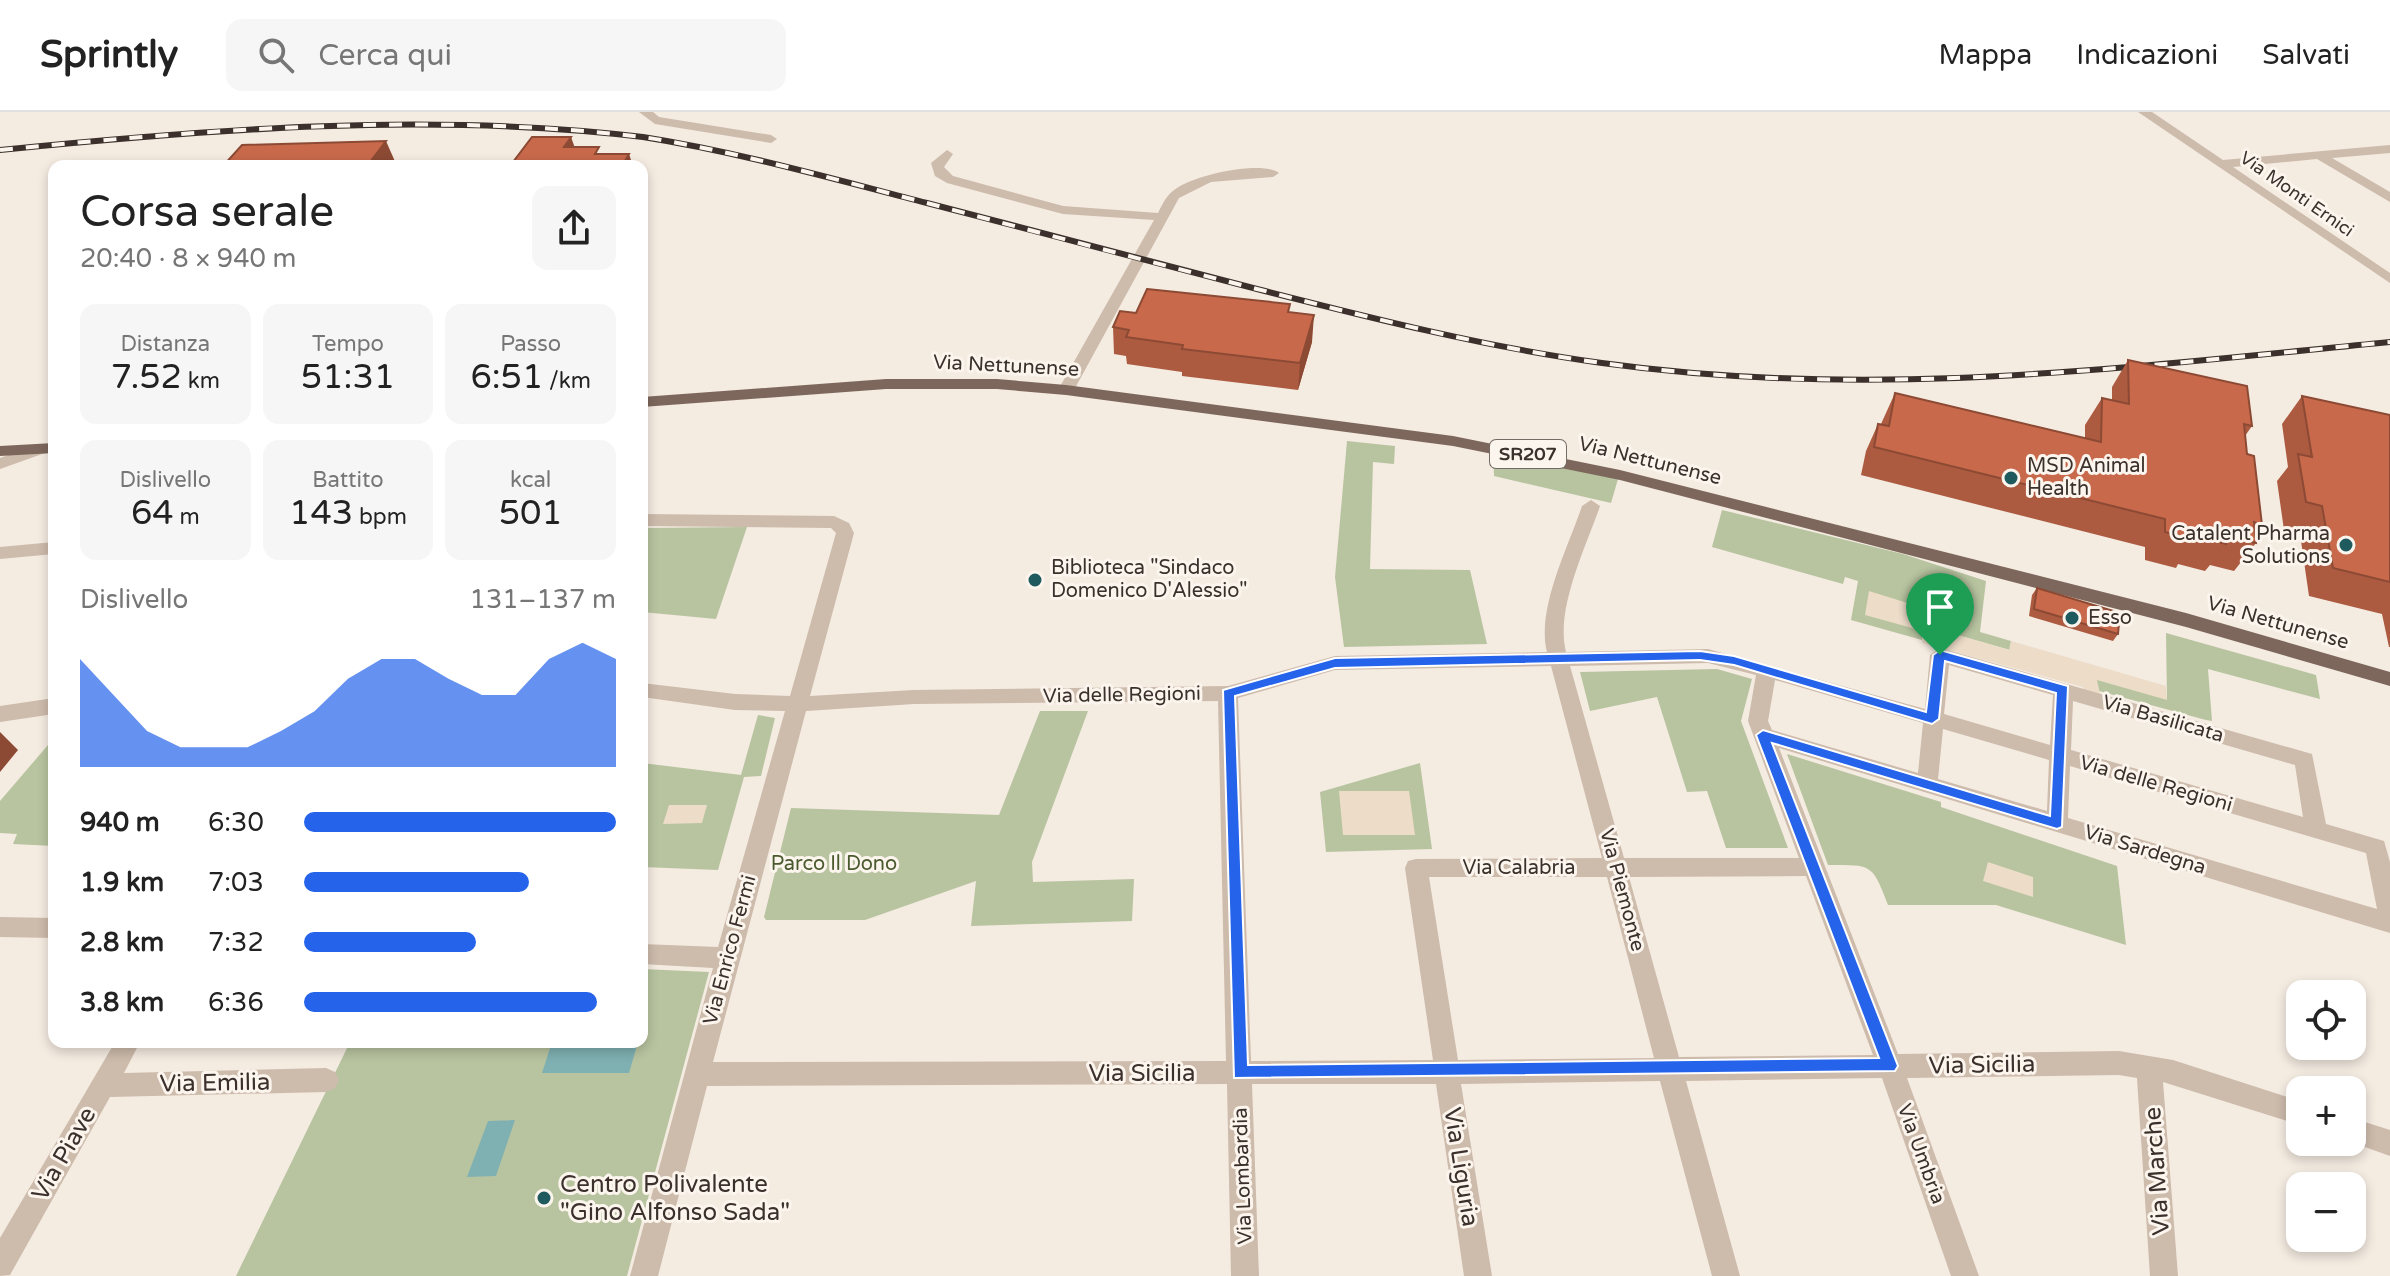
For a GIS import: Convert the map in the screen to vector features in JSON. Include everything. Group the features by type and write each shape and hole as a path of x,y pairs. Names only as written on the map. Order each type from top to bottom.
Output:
{"main road":[{"name":"Via Nettunense","path":"648,402 886,384 975,383 1066,390 1419,436 1547,458 2201,624 2390,679"},
{"path":"0,451 46,448"}],"street":[{"path":"645,112 649,118 659,121 771,139"},
{"name":"Via Monti Ernici","path":"2144,112 2390,279"},
{"name":"Via Monti Ernici","path":"2223,164 2390,149"},
{"path":"947,154 937,163 938,169 943,176 955,181 1064,210 1091,213 1132,211 1159,217"},
{"path":"2320,156 2390,198"},
{"path":"1066,390 1159,217 1174,196 1196,182 1273,173"},
{"path":"0,464 46,448"},
{"name":"Via Piemonte","path":"1591,506 1554,615 1552,632 1726,1276"},
{"name":"Via Enrico Fermi","path":"644,1276 845,533 843,527 834,522 648,520"},
{"path":"0,553 48,549"},
{"name":"Via delle Regioni","path":"648,691 735,702 797,704 914,697 1228,693 1335,663 1700,655 1722,658 2376,847 2390,921"},
{"name":"Via Basilicata","path":"1927,784 1940,655 2305,760 2316,830"},
{"name":"Via Umbria","path":"1767,671 1758,721 1890,1066 1965,1276"},
{"path":"2057,823 2063,690"},
{"name":"Via Lombardia","path":"1228,693 1245,1276"},
{"path":"0,714 48,707"},
{"name":"Via Sardegna","path":"1763,735 2390,921"},
{"name":"Via Calabria","path":"1416,868 1815,867"},
{"name":"Via Liguria","path":"1416,868 1478,1276"},
{"path":"0,927 48,928"},
{"path":"648,954 728,958"},
{"name":"Via Piave","path":"0,1265 125,1048"},
{"name":"Via Sicilia","path":"697,1074 1447,1072 2119,1063 2149,1066 2286,1109"},
{"name":"Via Marche","path":"2149,1066 2164,1276"},
{"name":"Via Emilia","path":"103,1085 326,1080"},
{"path":"2366,1135 2390,1143"}],"green space":[{"path":"1347,441 1395,446 1394,464 1373,462 1370,569 1470,570 1487,644 1344,647 1335,577"},
{"path":"1493,450 1618,479 1611,503 1494,476"},
{"path":"1722,510 1903,554 1986,581 1980,632 2011,641 2010,650 1933,628 1923,631 1922,640 1851,620 1858,581 1845,577 1843,584 1712,547"},
{"path":"747,527 716,619 648,613 648,528"},
{"path":"2166,633 2316,675 2320,699 2208,669 2212,721 2099,691 2096,679 2167,699"},
{"path":"1717,669 1752,679 1741,721 1788,848 1726,848 1707,791 1687,792 1657,697 1590,711 1580,672"},
{"name":"Parco Il Dono","path":"1040,711 1088,711 1032,862 1033,882 1134,879 1132,921 971,926 976,881 865,920 766,920 764,917 791,808 999,815"},
{"path":"758,715 775,718 761,776 744,777 718,870 648,867 648,764 741,775"},
{"path":"48,745 48,846 13,844 17,834 0,833 0,801"},
{"path":"1787,754 1941,802 1941,807 2117,866 2126,945 1996,905 1888,905 1878,881 1868,869 1854,865 1828,865"},
{"path":"1420,763 1432,849 1326,852 1320,792"},
{"path":"648,969 709,972 627,1276 236,1276 347,1048 648,1048"}],"shaded area":[{"path":"1946,577 1962,581 1959,625 1934,618 1933,628 2009,650 2011,641 2166,686 2167,700 2097,680 2100,694 2083,690 2083,687 1922,643 1923,631 1865,615 1869,591 1933,611 1936,578 1945,580"},
{"path":"1339,791 1409,791 1415,835 1343,835"},
{"path":"669,805 707,805 702,823 663,824"},
{"path":"1988,862 2033,877 2033,897 1983,881"}],"water":[{"path":"550,1048 636,1048 629,1073 542,1073"},
{"path":"515,1120 496,1176 467,1177 488,1121"}],"building":[{"path":"532,137 571,137 564,147 599,147 595,154 629,154 626,160 515,160"},
{"path":"386,141 372,160 228,160 242,145"},
{"path":"1147,289 1290,304 1288,312 1314,315 1300,363 1182,349 1183,345 1126,337 1129,330 1113,327 1120,311 1136,313"},
{"name":"MSD Animal Health","path":"2128,360 2247,386 2252,426 2244,424 2247,454 2254,456 2262,525 2254,522 2256,543 2226,536 2226,544 2196,536 2196,540 2165,532 2165,519 1874,447 1878,424 1889,426 1895,393 2101,442 2102,398 2129,404"},
{"path":"2302,396 2390,415 2390,582 2333,568 2322,506 2306,502 2298,454 2312,457"},
{"path":"2037,588 2120,613 2118,634 2034,609"}],"railway":[{"path":"0,150 322,126 483,126 643,137 786,167 1428,331 1602,363 1703,374 1802,379 1997,376 2390,342"}],"place":[{"name":"MSD Animal Health","path":"2011,478"},
{"name":"Catalent Pharma Solutions","path":"2346,545"},
{"name":"Biblioteca \"Sindaco Domenico D'Alessio\"","path":"1035,580"},
{"name":"Esso","path":"2072,618"},
{"name":"Centro Polivalente \"Gino Alfonso Sada\"","path":"544,1198"}],"route":[{"path":"1700,655 1734,661 1932,719 1940,655 2063,690 2057,823 1763,735 1890,1066 1240,1072 1228,693 1335,663 1700,655"}]}
